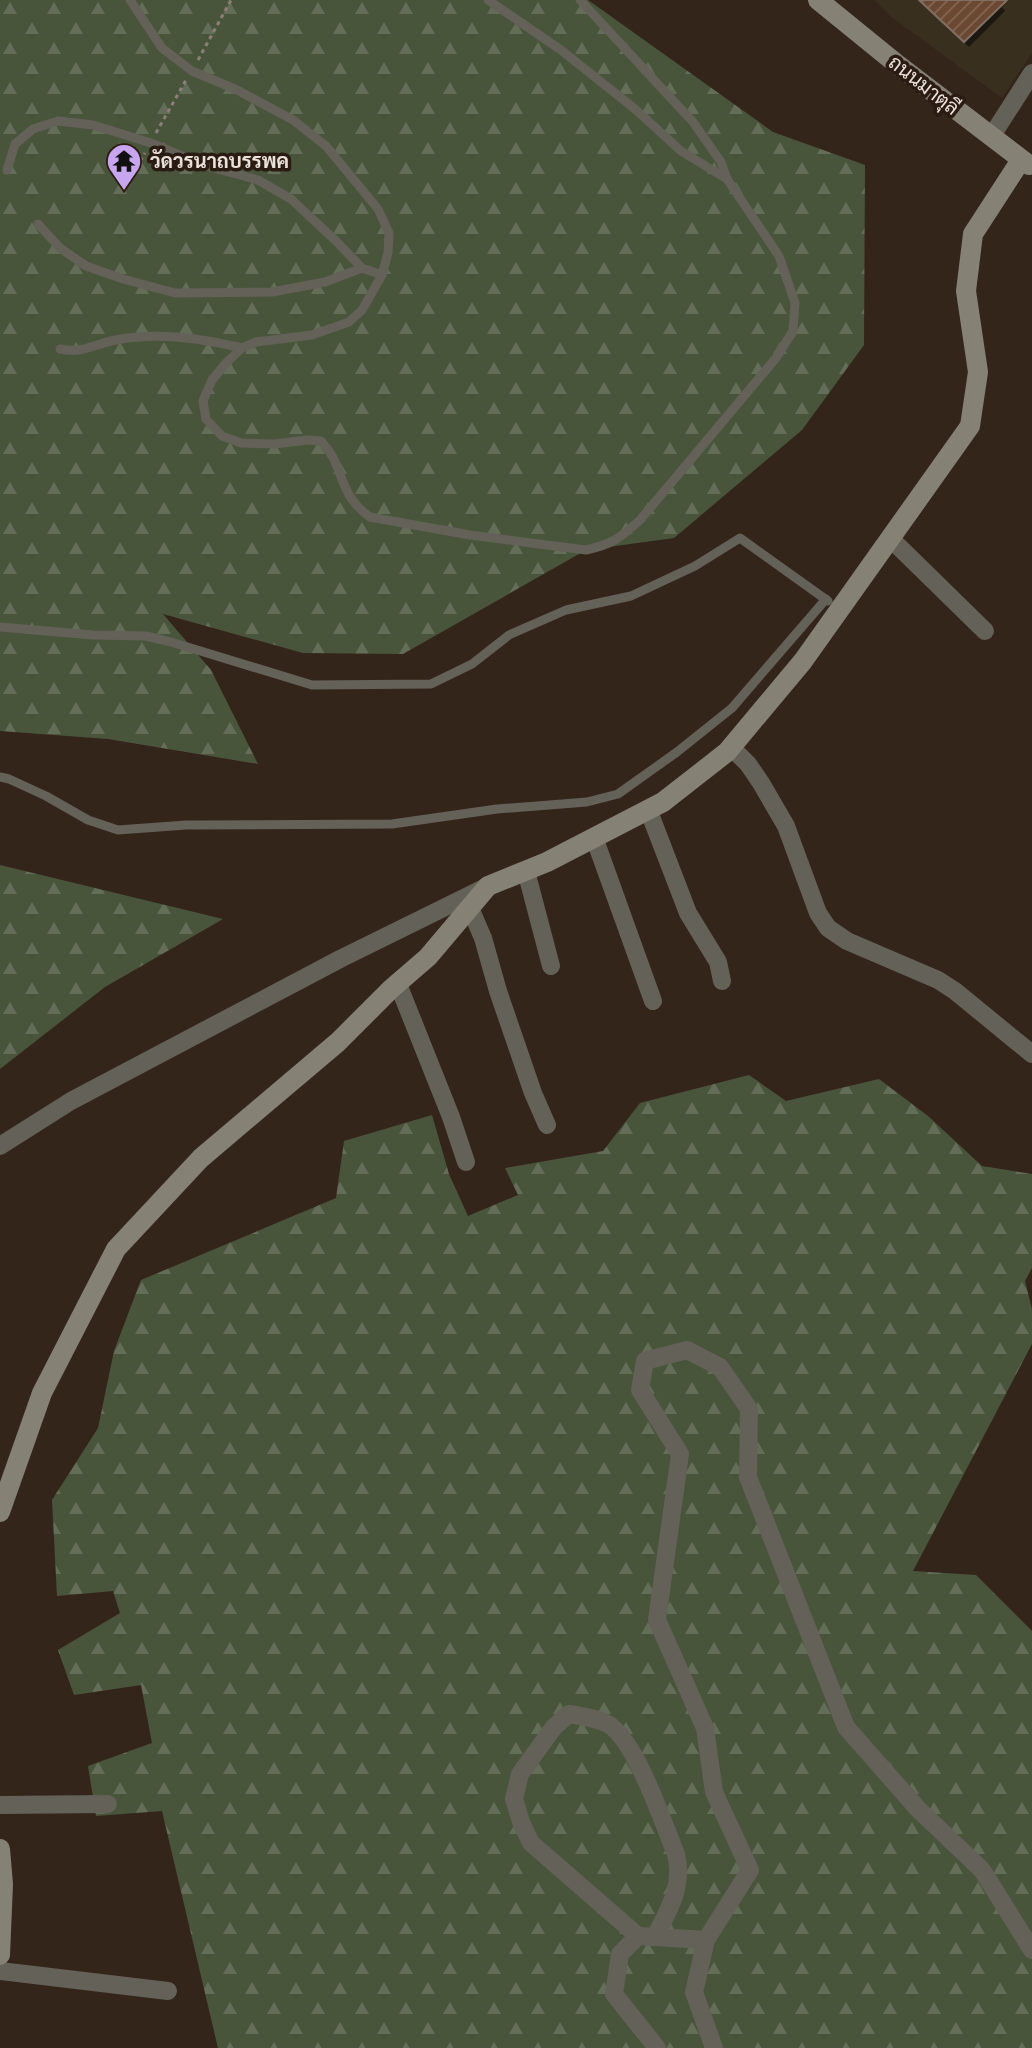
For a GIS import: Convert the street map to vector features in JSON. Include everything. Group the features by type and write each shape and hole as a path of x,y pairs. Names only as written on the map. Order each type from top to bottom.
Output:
{"street":[{"name":"ถนนมาตุลี","path":"819,3 1026,163"},
{"path":"991,137 1032,73"},
{"path":"0,1146 71,1101 340,959 663,802 731,747 803,661 833,604 891,539 970,426 978,372 966,291 973,234 1026,163"},
{"path":"891,539 985,631"},
{"path":"731,747 748,764 786,826 818,913 828,928 847,941 938,980 1032,1054"},
{"path":"648,809 688,913 718,962 722,981"},
{"path":"594,837 653,1001"},
{"path":"526,871 551,966"},
{"path":"0,1512 42,1393 116,1249 201,1158 338,1042 428,957 488,886"},
{"path":"470,908 483,938 533,1093 547,1125"},
{"path":"398,984 466,1162"},
{"path":"714,2048 694,1992 706,1940 750,1870 714,1792 705,1728 657,1620 680,1454 640,1390 645,1361 687,1350 720,1367 749,1409 748,1477 846,1727 918,1809 982,1870 1032,1950"},
{"path":"657,2048 614,1994 620,1954 647,1936 675,1896 680,1868 638,1763 623,1737 608,1724 569,1714 554,1727 520,1774 514,1799 531,1843 647,1936 706,1940"},
{"path":"0,1805 108,1804"},
{"path":"0,1849 3,1884 0,1955"},
{"path":"0,1971 168,1991"}],"lane":[{"path":"130,0 162,48 192,71 235,89 293,120 326,146 378,209 389,233 382,275 362,310 349,322 312,335 256,342 242,348 212,380 203,401 206,419 222,436 241,443 321,441 331,451 345,490 357,507 370,517 470,535 586,550 619,539 640,520 776,358 793,331 795,303 779,256 693,122 580,0"},
{"path":"488,0 561,50 635,109 681,151 727,179"},
{"path":"7,170 15,144 33,129 58,121 93,125 151,143 203,165 258,180 291,199 362,268 382,275"},
{"path":"38,224 60,248 86,266 175,293 272,292 325,282 362,268"},
{"path":"60,349 84,350 114,340 161,336 207,340 242,348"},
{"path":"0,627 146,636 312,685 431,684 472,664 509,635 566,610 631,596 695,566 740,538 833,604 732,708 618,794 587,802 497,809 392,824 186,825 118,830 88,820 46,796 0,777"}],"shaded area":[{"path":"874,0 1032,0 1032,53 1002,98 890,16"}],"green space":[{"path":"0,0 588,0 773,132 865,165 864,345 802,430 674,538 586,550 403,654 303,653 163,614 211,670 258,764 108,739 0,731"},
{"path":"0,865 223,919 105,987 0,1069"},
{"path":"749,1075 786,1101 879,1079 928,1116 982,1166 1032,1174 1032,1268 1025,1281 1032,1309 1032,1344 913,1571 976,1575 1032,1631 1032,2048 218,2048 162,1811 96,1816 88,1766 152,1743 141,1685 74,1695 58,1650 120,1613 113,1591 57,1596 52,1500 98,1428 114,1351 141,1280 336,1198 344,1141 432,1115 449,1174 468,1216 518,1195 505,1168 603,1151 640,1103"}],"building":[{"path":"919,0 1007,0 964,42"}],"place":[{"name":"วัดวรนาถบรรพค","path":"124,192"}]}
